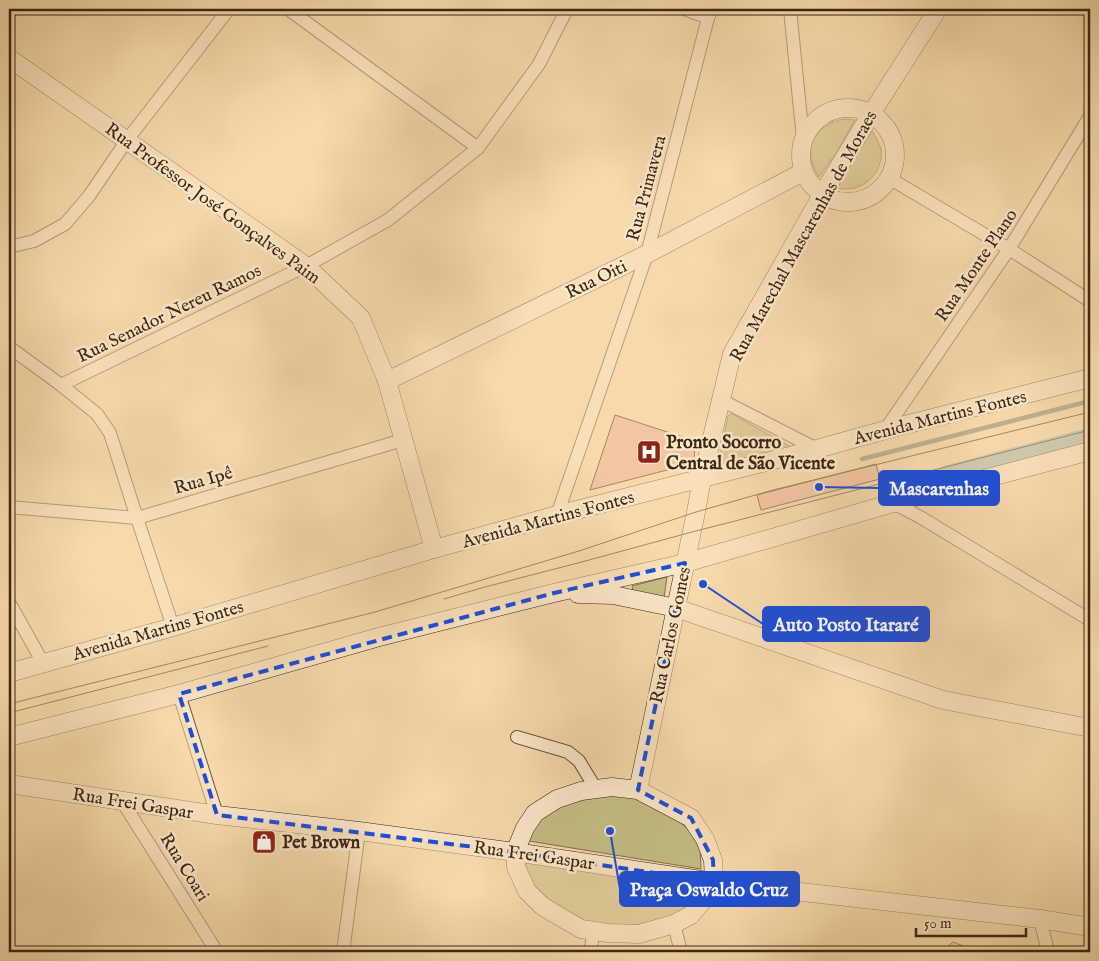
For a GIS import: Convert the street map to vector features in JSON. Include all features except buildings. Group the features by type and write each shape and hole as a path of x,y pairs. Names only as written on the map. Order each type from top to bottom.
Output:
{"street":[{"path":"9,247 34,241 64,224 89,196 127,140 229,9"},
{"path":"288,9 478,148"},
{"name":"Rua Senador Nereu Ramos","path":"61,385 306,266 388,220 478,148 539,64 566,9"},
{"path":"684,9 710,13"},
{"path":"790,9 803,139 800,156 803,172 811,185 822,196 844,202 867,199 880,190 889,178 894,164 895,150 891,135 883,123 871,114 858,109 831,110 819,117 809,127 803,139"},
{"name":"Rua Marechal Mascarenhas de Moraes","path":"702,479 732,354 822,196 871,114 938,9"},
{"name":"Rua Primavera","path":"557,516 647,254 710,13"},
{"name":"Rua Professor José Gonçalves Paim","path":"9,58 306,266 361,318 387,382 434,549"},
{"name":"Rua Monte Plano","path":"885,430 1009,250 1090,116"},
{"name":"Rua Oiti","path":"387,382 647,254 803,172"},
{"path":"889,178 1090,301"},
{"path":"9,347 97,414 110,433 173,627"},
{"name":"Avenida Martins Fontes","path":"9,673 173,627 434,549 1090,378"},
{"path":"721,400 817,449"},
{"name":"Rua Ipê","path":"9,507 137,518 403,440"},
{"path":"9,737 180,694 379,637 554,593 685,563 893,503 1090,451"},
{"name":"Rua Carlos Gomes","path":"638,790 702,479"},
{"path":"893,503 920,517 1090,620"},
{"path":"554,593 614,595 676,608 943,700 1090,728"},
{"path":"9,602 43,663"},
{"path":"180,694 217,815"},
{"path":"517,736 568,752 580,761 596,789"},
{"name":"Rua Frei Gaspar","path":"9,784 217,815 359,831 515,852 714,882 1040,919 1090,927"},
{"path":"612,788 638,790 691,818 706,839 713,860 714,882 706,897 690,915 674,924 639,934 608,934 581,928 542,906 527,891 516,867 515,852 525,828 535,814 557,799 581,791 612,788"},
{"name":"Rua Coari","path":"122,801 217,952"},
{"path":"343,952 359,831"},
{"path":"1040,919 1048,952"},
{"path":"674,924 681,952"},
{"path":"590,952 594,931"}],"highlighted area":[{"path":"685,563 638,790 691,818 713,860 714,882 515,852 217,815 179,694 554,593"}],"shaded area":[{"path":"844,119 855,120 837,152 819,177 811,157 813,140 824,127"},
{"path":"872,131 881,149 881,157 880,164 872,177 860,186 853,188 834,187"},
{"path":"730,414 732,414 791,447 717,470"},
{"path":"667,577 664,598 633,592 632,586"},
{"path":"614,795 643,800 670,813 689,830 700,846 701,869 529,841 529,833 541,817 563,803"},
{"path":"522,858 698,891 692,902 679,913 661,922 618,928 593,925 562,909 539,894 527,881"}],"waterway":[{"path":"862,459 1090,401"},
{"path":"946,473 1090,435"}],"tram line":[{"path":"9,704 375,612 579,551 696,512 773,490 1090,412"},
{"path":"444,599 692,532 1090,430"},
{"path":"9,713 268,646"}],"place":[{"name":"Pronto Socorro Central de São Vicente","path":"649,452"},
{"name":"Mascarenhas","path":"819,487"},
{"name":"Auto Posto Itararé","path":"703,584"},
{"name":"Praça Oswaldo Cruz","path":"610,831"},
{"name":"Pet Brown","path":"264,842"}]}
